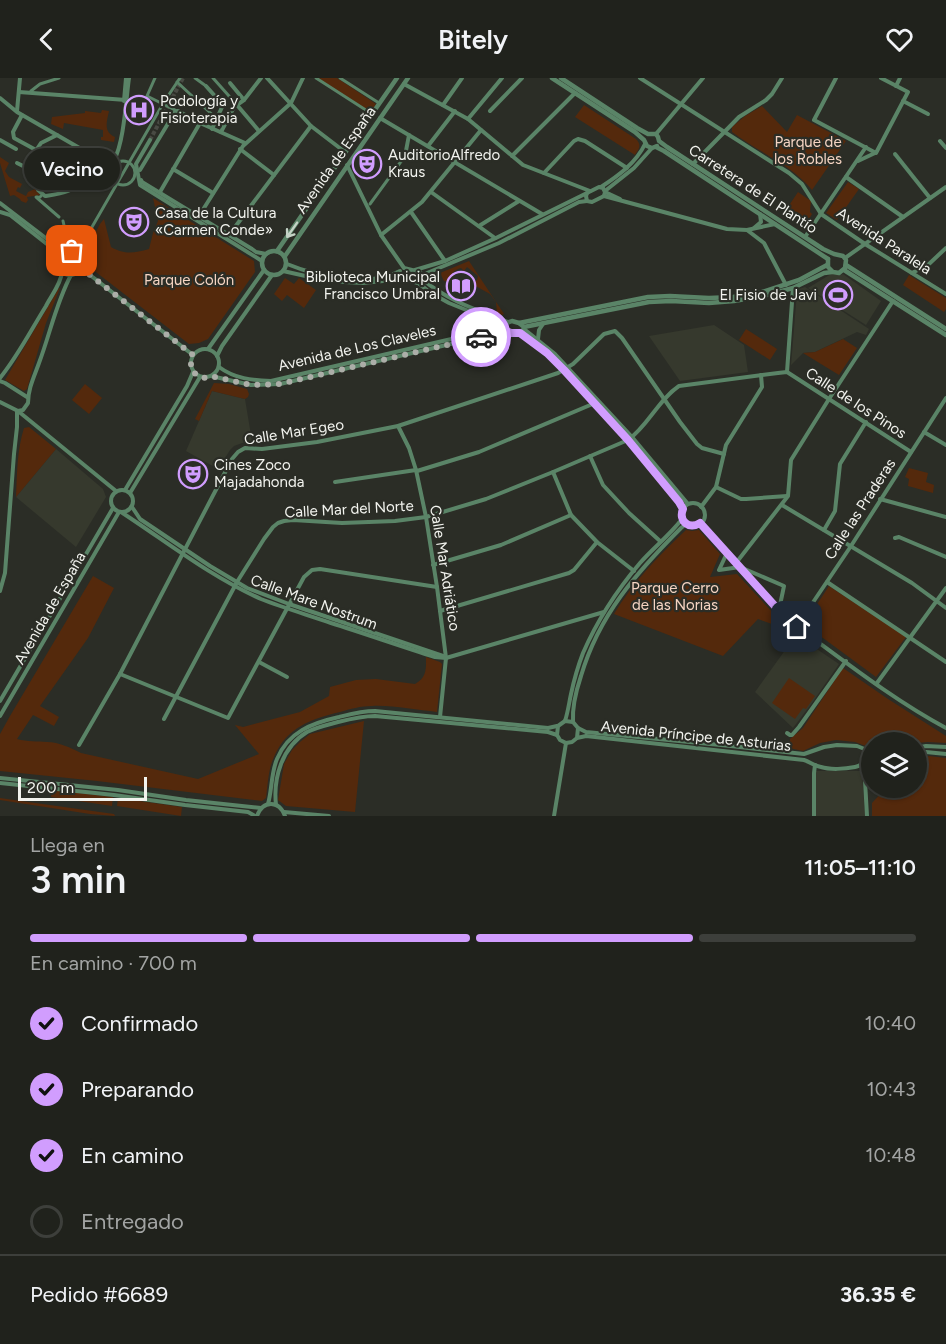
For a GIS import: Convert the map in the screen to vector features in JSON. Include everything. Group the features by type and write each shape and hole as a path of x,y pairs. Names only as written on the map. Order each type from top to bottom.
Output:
{"street":[{"path":"17,112 20,78"},
{"path":"31,91 40,84 59,78"},
{"path":"57,135 41,143 33,155 33,171 38,190 45,196 66,192 100,172 114,160 119,147 127,78"},
{"path":"155,78 147,96 245,143"},
{"path":"195,78 224,105 212,129"},
{"path":"213,78 259,130"},
{"path":"221,132 234,107 244,100 261,78"},
{"path":"267,78 311,126 345,152"},
{"path":"199,216 240,149 291,103 303,78"},
{"path":"316,78 372,114"},
{"name":"Avenida de España","path":"277,251 397,78"},
{"name":"Avenida de España","path":"285,256 408,78"},
{"path":"443,105 462,78"},
{"path":"468,119 502,78"},
{"path":"490,111 522,78"},
{"path":"552,78 654,147"},
{"path":"561,78 648,134 656,134"},
{"name":"Avenida Paralela","path":"640,78 796,178 809,193 821,214 946,294"},
{"path":"656,134 698,80 703,78"},
{"path":"693,164 723,131 745,112 766,100 782,78"},
{"path":"836,78 814,120 876,153"},
{"path":"857,162 876,153 908,92 881,78"},
{"path":"896,86 900,78"},
{"path":"342,79 379,104"},
{"path":"77,253 178,80 217,119"},
{"path":"230,83 244,100"},
{"path":"404,84 468,119 524,165 588,192"},
{"path":"19,92 125,100"},
{"path":"512,156 575,93"},
{"path":"0,98 17,112 110,165"},
{"path":"903,101 928,114"},
{"path":"140,170 174,112 178,111"},
{"path":"428,146 456,111"},
{"path":"22,115 13,132 14,138 36,150"},
{"path":"380,118 542,215"},
{"path":"160,192 200,123"},
{"path":"229,235 311,126"},
{"path":"10,133 15,128"},
{"path":"381,235 411,212 431,192 481,130"},
{"path":"604,192 641,152 645,136 648,134"},
{"path":"418,283 438,268 499,243 579,202 592,202 634,168 654,147 659,141 656,134"},
{"path":"370,204 405,156 409,135"},
{"path":"544,173 578,139 585,141 627,168"},
{"path":"0,140 16,149"},
{"path":"150,140 138,161 140,185 262,261"},
{"name":"Carretera de El Plantío","path":"659,141 834,254"},
{"path":"940,141 946,148"},
{"path":"17,163 33,171 63,165 75,146"},
{"name":"Carretera de El Plantío","path":"654,147 664,151 776,224 828,262"},
{"path":"805,237 866,147"},
{"path":"240,149 274,175"},
{"path":"895,154 930,198"},
{"path":"138,161 139,176 142,182 256,252 266,254"},
{"path":"120,162 129,163 135,170 132,181 126,184 118,183 113,179 113,167 120,162"},
{"path":"347,165 381,235 402,270 400,277 403,279"},
{"path":"173,169 213,193"},
{"path":"846,177 903,217"},
{"path":"614,184 614,192 619,198"},
{"path":"287,264 320,275 345,278 386,276 402,270 415,270 445,261 496,238 598,187 619,198 716,227 738,231 776,224"},
{"path":"845,258 946,187"},
{"path":"431,192 496,238"},
{"path":"587,201 585,196 588,192"},
{"path":"40,197 36,197 61,219 69,247"},
{"path":"479,226 519,201"},
{"path":"0,203 64,252"},
{"path":"0,212 10,215 60,256"},
{"path":"411,212 445,261"},
{"path":"754,228 760,222 759,213"},
{"path":"747,230 764,243 786,285"},
{"path":"911,273 928,264 946,248"},
{"path":"284,271 287,264 285,256 273,250 266,254 262,261 264,270 272,275 284,271 320,279 363,283 403,279 418,283 439,298 505,326"},
{"path":"27,397 0,380 60,282 62,272 58,264 60,256 64,252 77,253 82,260 78,272 71,275 62,272"},
{"path":"211,376 219,367 219,360 215,353 208,349 199,350 193,355 190,363 193,372 200,377 211,376 251,385 280,384 505,326 512,321 519,323 648,297 733,297 762,292 799,280 828,262 834,254 845,258"},
{"path":"415,270 420,272 434,289 451,300 505,326 511,333 544,323 649,302 709,303 763,296 793,288 824,273 839,273 845,267 845,258"},
{"path":"828,262 829,269 833,272"},
{"path":"845,267 946,335"},
{"path":"845,267 946,329"},
{"path":"81,268 193,355"},
{"path":"208,349 264,270"},
{"path":"35,425 27,416 27,397 53,319 71,275"},
{"path":"217,356 272,275"},
{"path":"787,372 793,288"},
{"path":"727,554 719,570 738,565 788,496 791,460 893,301"},
{"path":"478,315 483,324 479,332"},
{"path":"519,323 523,330 566,369 597,402 688,504"},
{"path":"538,340 539,330 544,323"},
{"name":"Avenida de Los Claveles","path":"219,367 229,375 251,380 271,381 505,326"},
{"path":"523,330 555,354 566,369"},
{"path":"566,369 604,334 615,331 697,444 702,448 724,454"},
{"name":"Calle Mar Egeo","path":"79,745 120,674 232,459 238,452 245,448 262,449 317,442 398,426 566,369"},
{"path":"125,490 193,372"},
{"name":"Calle de los Pinos","path":"630,438 679,386 787,372 911,452"},
{"path":"701,507 716,487 726,445 762,387 761,375"},
{"path":"130,493 200,377"},
{"name":"Calle las Praderas","path":"793,632 946,398"},
{"path":"0,402 17,411 116,491 125,490 130,493 134,500 128,511 120,512 113,508 111,499 116,491"},
{"path":"335,482 416,470 479,452 597,402"},
{"path":"17,411 26,408"},
{"path":"0,591 5,573 17,411"},
{"path":"17,427 29,421"},
{"path":"824,530 835,511 840,464 866,422"},
{"name":"Calle Mar Adriático","path":"398,426 416,470 437,587 446,658 440,717"},
{"path":"924,432 946,445"},
{"path":"630,438 683,509"},
{"name":"Calle Mar del Norte","path":"164,719 236,584 273,527 284,521 293,520 342,523 426,517 486,499 630,438"},
{"path":"590,456 603,485 660,542"},
{"path":"553,472 571,515 597,542 634,571"},
{"path":"716,487 741,499 788,496"},
{"path":"880,499 946,517"},
{"path":"695,503 701,507 704,517 700,523 694,526 686,524 682,519 683,509 688,504 695,503"},
{"path":"782,505 912,583 946,608"},
{"name":"Calle Mare Nostrum","path":"132,507 139,519"},
{"name":"Avenida de España","path":"0,701 113,508"},
{"name":"Avenida de España","path":"0,716 120,512"},
{"name":"Calle Mare Nostrum","path":"120,512 139,519 236,584 288,607 437,653 446,658"},
{"path":"433,565 501,545 571,515"},
{"path":"268,804 276,759 290,739 302,728 319,721 362,711 375,711 548,728 558,726 565,721 583,654 604,612 634,571 682,519"},
{"path":"700,523 792,625 946,728"},
{"path":"558,726 557,735 560,740 566,743 577,738 578,728 573,722 572,713 576,693 587,657 601,626 643,567 686,524"},
{"path":"895,538 899,537 946,557"},
{"path":"440,610 569,573 597,542"},
{"path":"738,565 784,586 779,610"},
{"path":"120,674 228,718 304,577 312,570 320,568 437,587"},
{"path":"827,582 946,662"},
{"path":"877,683 946,588"},
{"path":"446,658 604,612"},
{"path":"787,733 792,735 801,725 846,661"},
{"path":"258,662 287,677"},
{"path":"329,816 284,814 276,805 275,796 281,761 294,742 321,726 363,716 375,716 548,732 557,735"},
{"path":"565,721 573,722"},
{"name":"Avenida Príncipe de Asturias","path":"578,728 586,732 804,754 813,759"},
{"name":"Avenida Príncipe de Asturias","path":"577,738 586,736 813,759"},
{"path":"554,816 566,743"},
{"path":"814,816 813,759 824,747 837,745 857,746 861,749"},
{"path":"927,747 946,747"},
{"path":"927,752 946,754"},
{"path":"813,759 826,768 856,767 861,764"},
{"path":"0,778 261,808"},
{"path":"0,783 117,795 248,812 256,816 261,808 268,804 276,805"},
{"path":"866,798 867,816"}],"shaded area":[{"path":"831,274 843,274 881,301 866,325 808,288"},
{"path":"805,287 869,329 866,335 857,332 815,352 803,353 791,365 797,292"},
{"path":"714,325 744,345 748,372 680,381 649,336"},
{"path":"212,391 245,399 252,441 234,446 218,469 186,451"},
{"path":"56,449 103,489 106,497 76,547 16,497"},
{"path":"796,635 839,664 793,728 755,692"},
{"path":"816,771 861,771 861,798 864,798 865,816 816,816"}],"green space":[{"path":"318,78 337,78 376,104 371,112"},
{"path":"584,105 636,139 639,149 635,155 575,117"},
{"name":"Parque de los Robles","path":"762,106 787,132 797,115 846,141 812,190 795,173 732,132 732,127"},
{"path":"102,110 109,111 107,129 115,137 114,142 101,140 103,130 64,123 63,129 51,124 52,117 85,113 85,111 101,113"},
{"path":"0,157 9,163 5,171 9,177 22,184 16,191 26,196 28,192 35,189 40,195 27,197 26,203 14,195 10,196"},
{"path":"848,182 859,189 837,220 826,213"},
{"path":"798,192 811,201 810,212 812,214 806,224 786,210"},
{"name":"Parque Colón","path":"153,198 254,261 255,272 208,339 199,343 189,344 88,266 84,254 104,219 111,247 130,252 149,249 158,221"},
{"path":"469,261 504,314 497,313 496,302 490,294 472,284 478,276 467,267 464,271 461,268 454,271 449,282 444,281 440,273"},
{"path":"909,275 946,298 944,312 903,285"},
{"path":"285,278 294,284 299,278 316,290 304,308 287,295 282,301 274,294"},
{"path":"59,288 46,323 27,389 24,391 5,380"},
{"path":"746,329 777,349 770,360 739,340"},
{"path":"843,339 857,348 839,375 803,353 815,352"},
{"path":"214,383 247,389 248,397 245,399 212,391 199,421 195,419"},
{"path":"85,384 102,398 89,414 72,400"},
{"path":"29,427 56,449 16,497 20,445 24,428"},
{"path":"909,468 928,473 926,482 934,485 933,493 908,486 909,479 905,477"},
{"name":"Parque Cerro de las Norias","path":"686,530 699,530 720,554 710,577 737,574 789,630 758,619 723,656 614,614 647,569"},
{"path":"93,576 114,588 88,638 40,706 59,717 54,726 33,715 17,739 56,743 81,753 198,779 259,754 235,725 243,727 300,712 329,696 330,687 356,680 376,679 415,684 424,676 426,657 442,664 437,712 388,706 364,707 310,721 293,731 279,747 269,772 266,798 262,801 0,771 0,734"},
{"path":"829,586 906,637 876,677 804,624"},
{"path":"843,668 946,736 946,743 927,742 927,732 861,732 861,744 836,740 820,743 803,751 789,748 790,739 803,728"},
{"path":"789,678 815,696 795,719 772,703"},
{"path":"364,721 355,812 286,806 278,800 284,764 300,742 310,734"},
{"path":"927,756 946,758 946,816 872,816 872,803 877,798 927,798"},
{"path":"52,790 113,797 112,806 51,797"},
{"path":"0,798 114,814 115,816 0,800"},
{"path":"118,798 182,807 181,816 117,806"}],"tunnel":[{"path":"150,140 183,78"}],"way so far":[{"path":"72,251 81,257 81,268 193,355 191,368 196,375 204,378 211,376 251,385 280,384 481,337"}],"place":[{"name":"Podología y Fisioterapia","path":"139,110"},
{"name":"AuditorioAlfredo Kraus","path":"367,164"},
{"name":"Casa de la Cultura «Carmen Conde»","path":"134,222"},
{"name":"Vecino","path":"72,251"},
{"name":"Biblioteca Municipal Francisco Umbral","path":"461,286"},
{"name":"El Fisio de Javi","path":"838,295"},
{"name":"Cines Zoco Majadahonda","path":"193,474"}],"route":[{"path":"481,337 506,331 520,333 552,357 628,440 679,502 683,509 681,515 684,522 690,526 700,523 792,625 797,627"}]}
